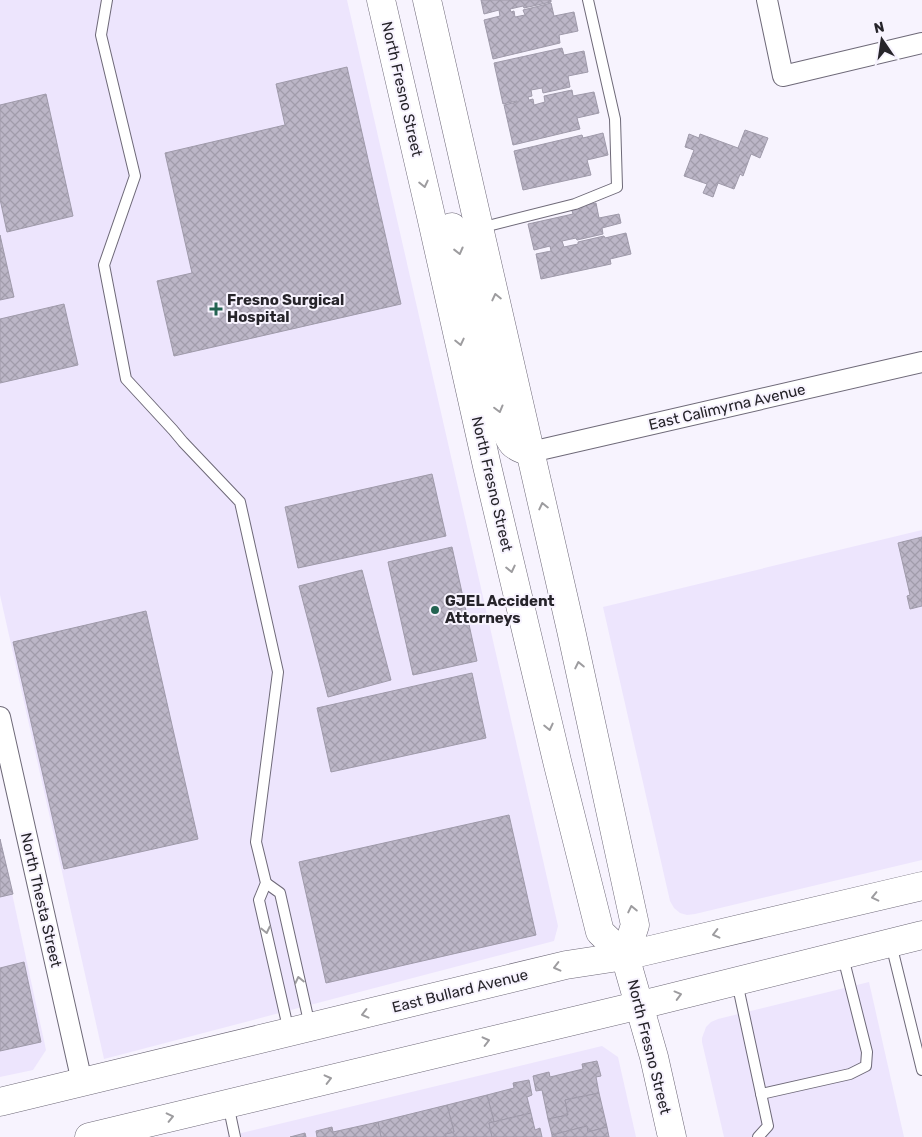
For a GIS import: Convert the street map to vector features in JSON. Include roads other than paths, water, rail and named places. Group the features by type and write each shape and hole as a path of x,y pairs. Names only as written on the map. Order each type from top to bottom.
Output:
{"main road":[{"name":"North Fresno Street","path":"381,0 432,216 481,440 558,765 600,932 626,956 654,1057 672,1137"},
{"path":"427,0 531,452 635,925 626,956"},
{"path":"432,216 445,220 451,227 455,237 510,442 523,450 531,452"},
{"name":"East Bullard Avenue","path":"0,1102 566,965 626,956 922,886"},
{"path":"89,1137 140,1131 228,1104 922,935"}],"street":[{"path":"767,0 784,76 922,43"},
{"name":"East Calimyrna Avenue","path":"531,452 922,362"},
{"name":"North Thesta Street","path":"0,717 82,1082"}],"lane":[{"path":"107,0 102,35 134,176 104,265 126,379 240,502 278,672 256,842 266,883 259,900 300,1030"},
{"path":"480,228 575,204 617,187 615,119 588,0"},
{"path":"266,883 280,893 300,1030"},
{"path":"891,943 922,1070"},
{"path":"761,1094 850,1074 866,1066 867,1052 842,955"},
{"path":"736,981 768,1126 758,1137"},
{"path":"228,1104 235,1137"}],"place":[{"name":"Fresno Surgical Hospital","path":"216,309"},
{"name":"GJEL Accident Attorneys","path":"435,610"}]}
